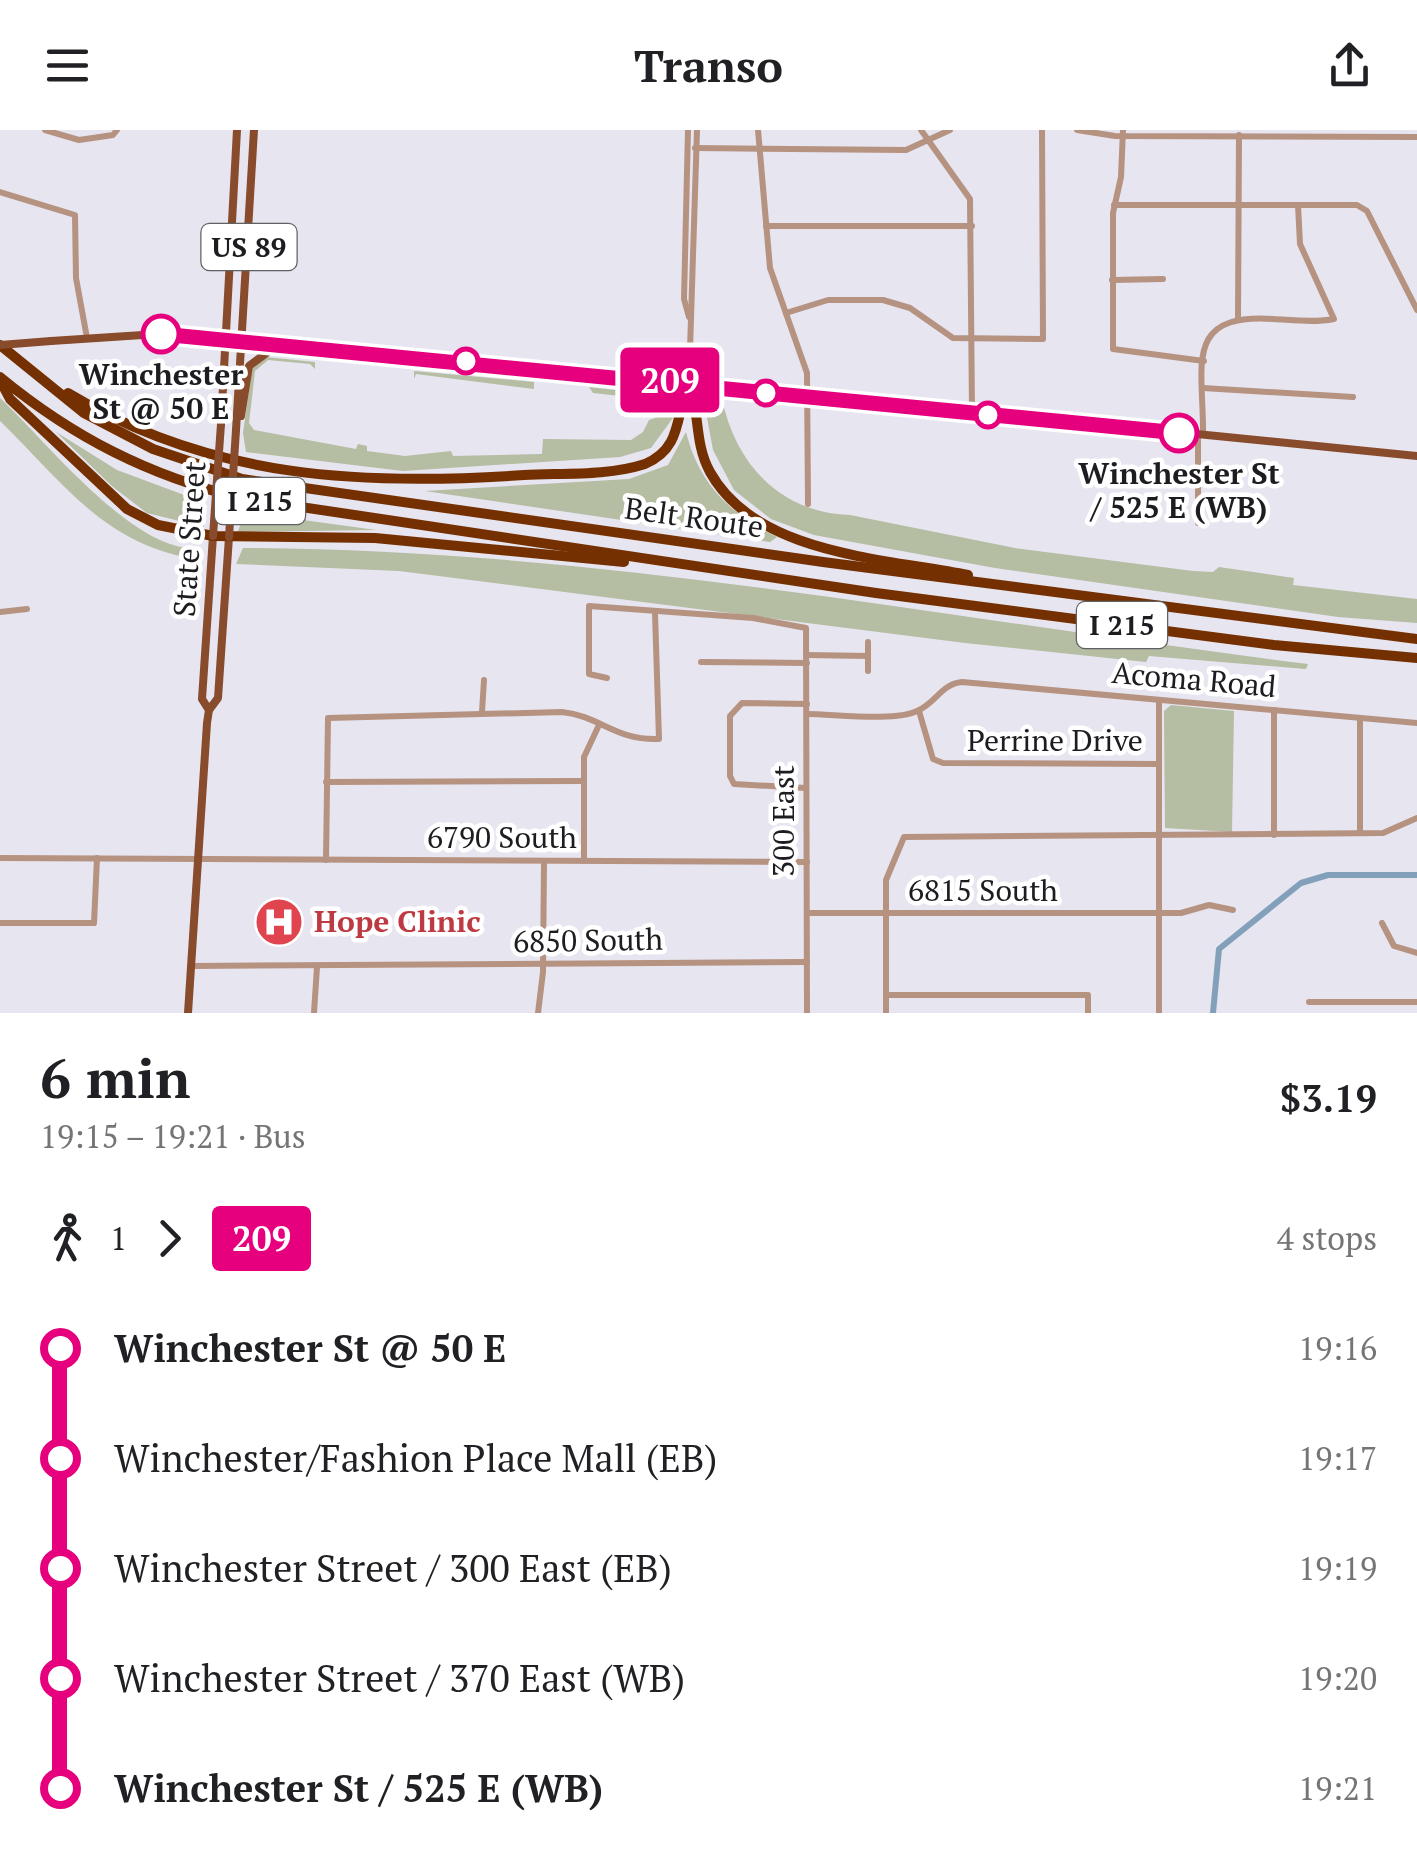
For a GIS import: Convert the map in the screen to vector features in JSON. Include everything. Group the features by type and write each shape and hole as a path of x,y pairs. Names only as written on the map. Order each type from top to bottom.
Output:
{"highway":[{"name":"Belt Route","path":"0,345 84,413 153,449 242,479 1417,639"},
{"path":"33,372 158,439 245,464 354,480 418,482 640,466 666,451 679,424 689,382"},
{"path":"604,375 666,394 676,406 679,424"},
{"path":"0,378 10,398 127,508 145,520 213,536 375,538 714,569"},
{"name":"Belt Route","path":"0,378 70,430 146,470 193,487 354,516 714,569 1274,645 1417,658"},
{"path":"689,382 695,398 698,440 709,470 724,492 762,526 800,541 1062,593"}],"main road":[{"name":"State Street","path":"209,710 202,699 228,340 237,130"},
{"name":"State Street","path":"188,1013 209,710 218,698 244,340 254,130"},
{"path":"0,345 158,334 244,340 1417,456"},
{"path":"236,430 249,366 280,343"}],"street":[{"path":"46,130 87,140 113,136 117,130"},
{"path":"688,130 684,300 690,319"},
{"path":"689,382 697,130"},
{"path":"758,130 770,268 806,367 808,504"},
{"path":"921,130 968,192 972,226 972,413"},
{"path":"695,148 906,150 950,130"},
{"path":"786,313 828,300 883,300 910,308 953,338 1042,340 1042,130"},
{"path":"1077,130 1417,137"},
{"path":"1123,133 1121,177 1114,204 1113,349 1204,360"},
{"path":"1238,316 1240,135"},
{"path":"0,192 75,215 76,278 87,338"},
{"path":"1114,204 1357,206 1367,210 1417,310"},
{"path":"1198,523 1204,360 1211,333 1238,316 1334,319 1300,244 1298,205"},
{"path":"766,226 972,226"},
{"path":"1112,280 1163,280"},
{"path":"1204,388 1352,397"},
{"path":"326,860 328,718 562,712 620,737 659,739 655,612 589,606 589,674 607,678"},
{"path":"0,612 27,609"},
{"name":"300 East","path":"655,612 741,617 806,628 806,1013"},
{"path":"868,642 868,671"},
{"path":"701,662 868,656"},
{"path":"482,712 484,680"},
{"name":"Acoma Road","path":"918,711 944,687 962,682 1417,723"},
{"path":"1159,700 1159,1013"},
{"path":"806,788 759,788 732,782 730,716 742,703 807,704"},
{"path":"1274,710 1274,835"},
{"path":"807,714 918,711"},
{"name":"Perrine Drive","path":"918,711 934,759 943,762 1160,764"},
{"path":"1360,718 1360,832"},
{"path":"584,861 586,750 599,725"},
{"path":"326,782 584,781"},
{"path":"886,1013 888,872 904,837 1393,831 1417,818"},
{"name":"6790 South","path":"0,858 807,862"},
{"path":"0,923 94,923 98,858"},
{"path":"538,1013 544,961 544,861"},
{"name":"6815 South","path":"807,914 1186,913 1214,905 1234,910"},
{"path":"1382,922 1394,946 1417,953"},
{"name":"6850 South","path":"191,966 474,968 544,961 807,962"},
{"path":"314,1013 317,967"},
{"path":"886,995 1088,995 1088,1013"},
{"path":"1309,1002 1417,1002"}],"green space":[{"path":"266,357 315,362 315,369 310,364 268,360 255,371 249,423 254,430 356,449 358,444 367,446 367,451 405,456 451,451 453,456 542,454 543,439 631,440 643,432 649,420 658,417 658,400 593,393 589,387 659,395 675,415 651,448 620,457 403,471 246,452 243,433 252,369"},
{"path":"414,371 534,382 534,389 416,374 414,379"},
{"path":"0,398 118,513 171,544 196,548 202,560 139,542 89,509 0,421"},
{"path":"722,399 738,445 751,465 783,495 803,505 1015,548 1193,571 1213,572 1219,567 1294,578 1293,585 1417,599 1417,623 1338,617 995,568 814,535 771,519 734,490 713,450 704,401"},
{"path":"56,432 117,470 203,502 204,527 147,513 113,487"},
{"path":"686,432 699,467 719,495 745,518 777,537 770,542 425,491 629,479 668,465"},
{"path":"244,512 376,530 238,532"},
{"path":"243,548 377,551 644,574 1308,664 1306,669 1149,656 1146,662 965,643 399,571 236,564"},
{"path":"1171,705 1234,711 1232,832 1165,828 1164,711"}],"waterway":[{"path":"1213,1013 1219,949 1301,883 1328,875 1417,875"}],"bus line":[{"name":"209","path":"161,334 1179,433"}],"place":[{"name":"Winchester St @ 50 E","path":"161,334"},
{"name":"Winchester St / 525 E (WB)","path":"1179,433"},
{"name":"Hope Clinic","path":"279,922"}]}
